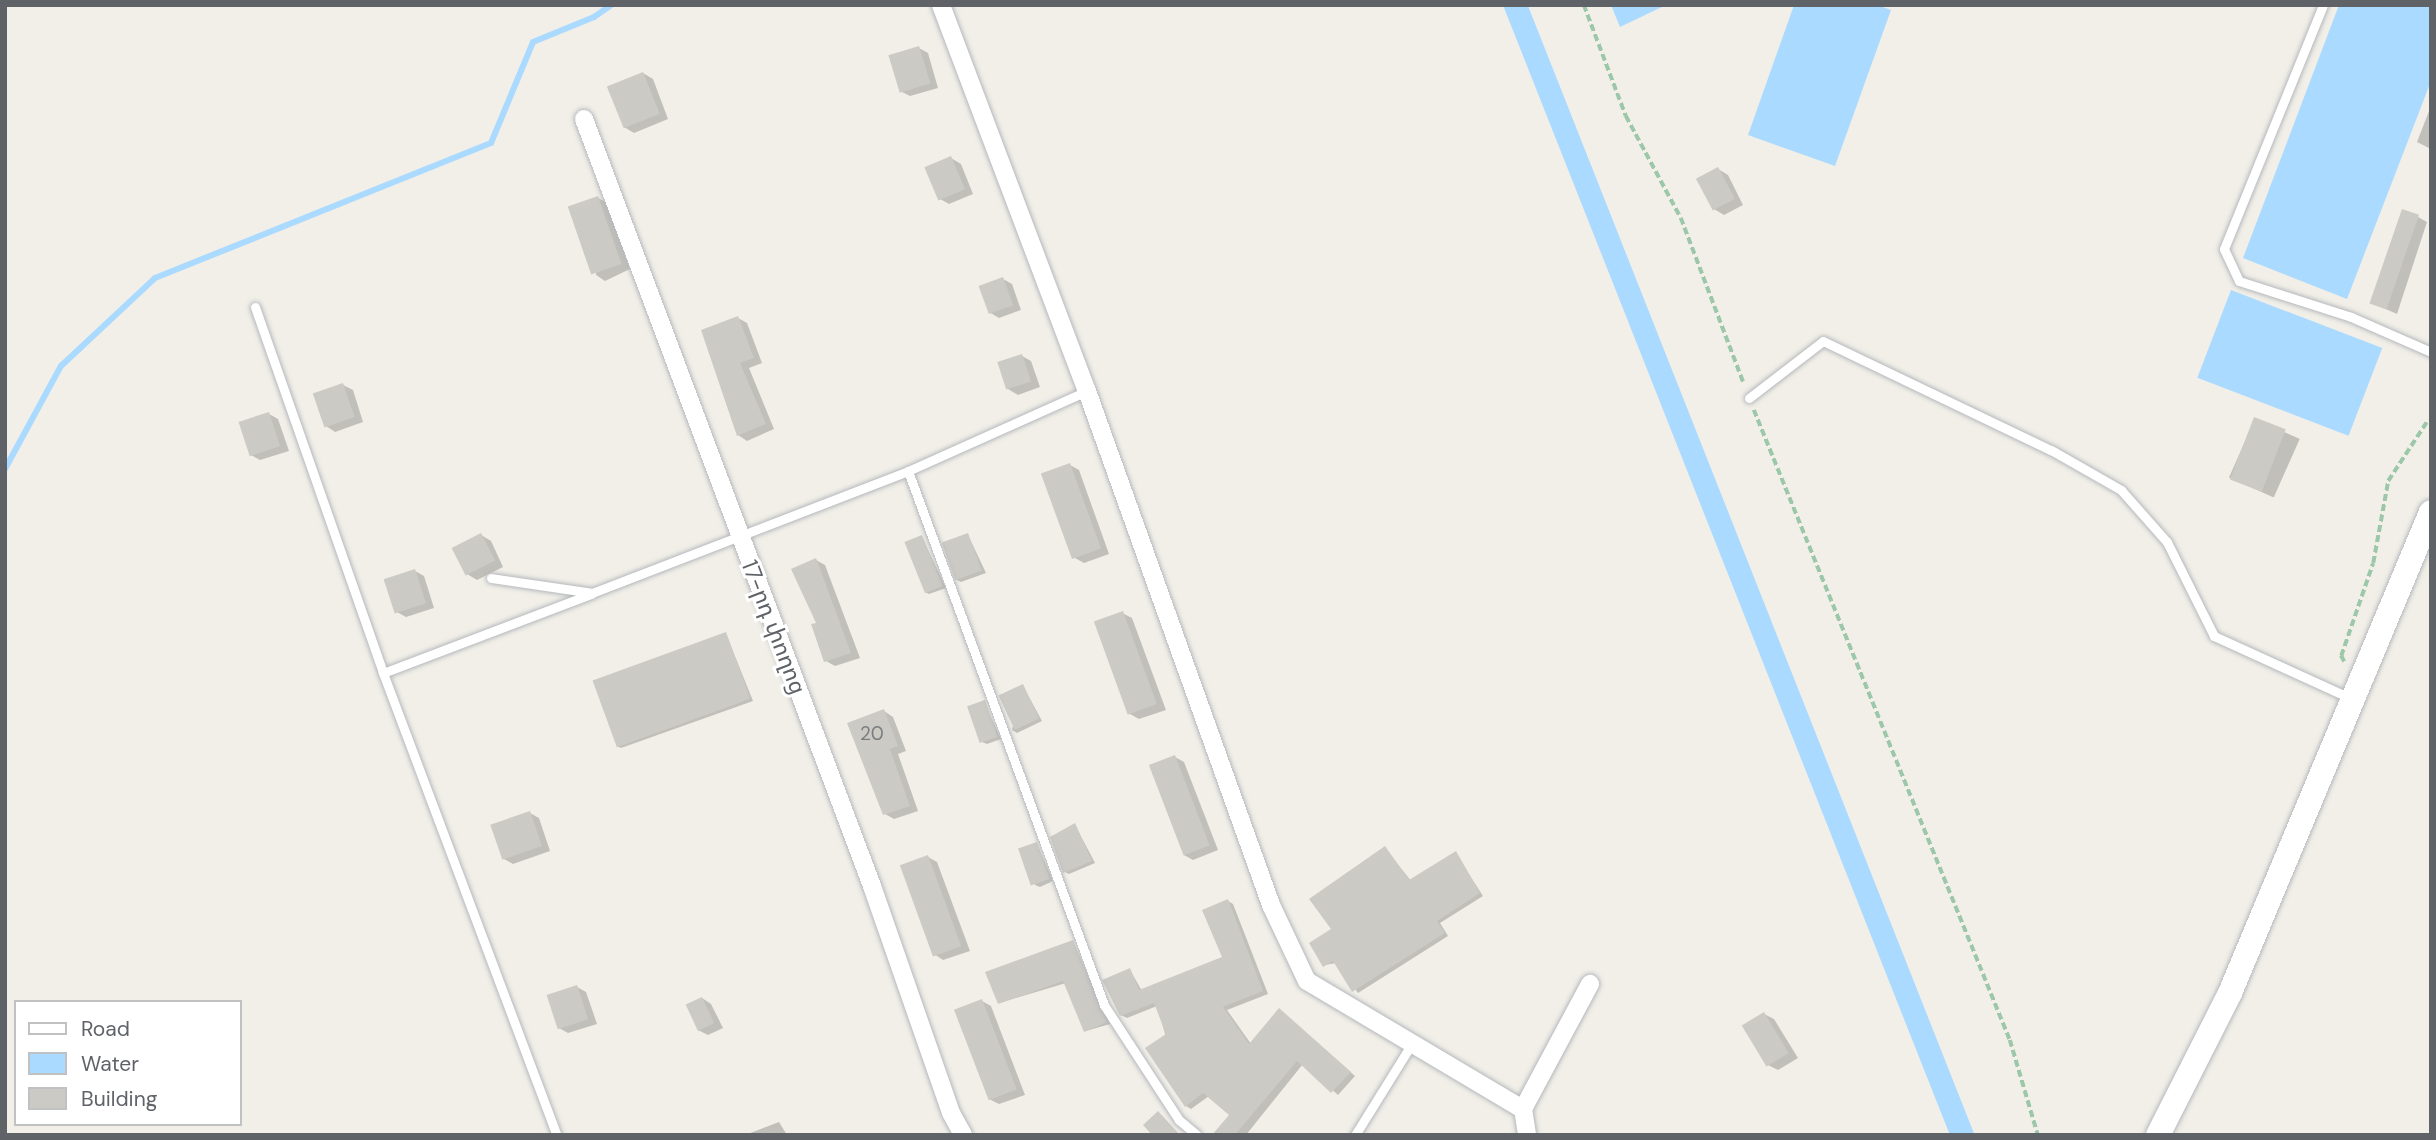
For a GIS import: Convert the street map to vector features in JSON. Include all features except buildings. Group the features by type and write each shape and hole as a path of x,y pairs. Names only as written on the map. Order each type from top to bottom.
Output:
{"main road":[{"path":"2158,1135 2230,993 2431,512"}],"street":[{"path":"941,5 1087,391 1271,905 1307,982 1523,1109"},
{"name":"17-րդ փողոց","path":"584,119 872,886 951,1113 962,1135"},
{"path":"1527,1135 1523,1109 1590,984"}],"lane":[{"path":"2323,5 2224,249 2239,281 2351,317 2431,352"},
{"path":"255,307 383,673 557,1135"},
{"path":"1749,398 1823,341 2051,450 2121,490 2130,500 2167,542 2214,635 2357,691"},
{"path":"383,673 908,471 1087,391"},
{"path":"908,471 1104,1005 1180,1119 1197,1135"},
{"path":"491,578 592,593"},
{"path":"1355,1135 1411,1045"}],"path":[{"path":"1584,5 1626,116 1681,218 1749,398 2010,1040 2038,1135"},
{"path":"2357,691 2341,656 2373,563 2388,481 2428,420"}],"water":[{"path":"1611,5 1666,5 1620,27"},
{"path":"1794,5 1877,5 1891,10 1835,166 1748,135"},
{"path":"2339,5 2431,5 2431,81 2347,299 2243,258"},
{"path":"2231,290 2382,348 2349,436 2197,378"}],"waterway":[{"path":"5,469 61,366 155,278 491,143 533,42 594,17 611,5"},
{"path":"1515,5 1962,1135"}]}
